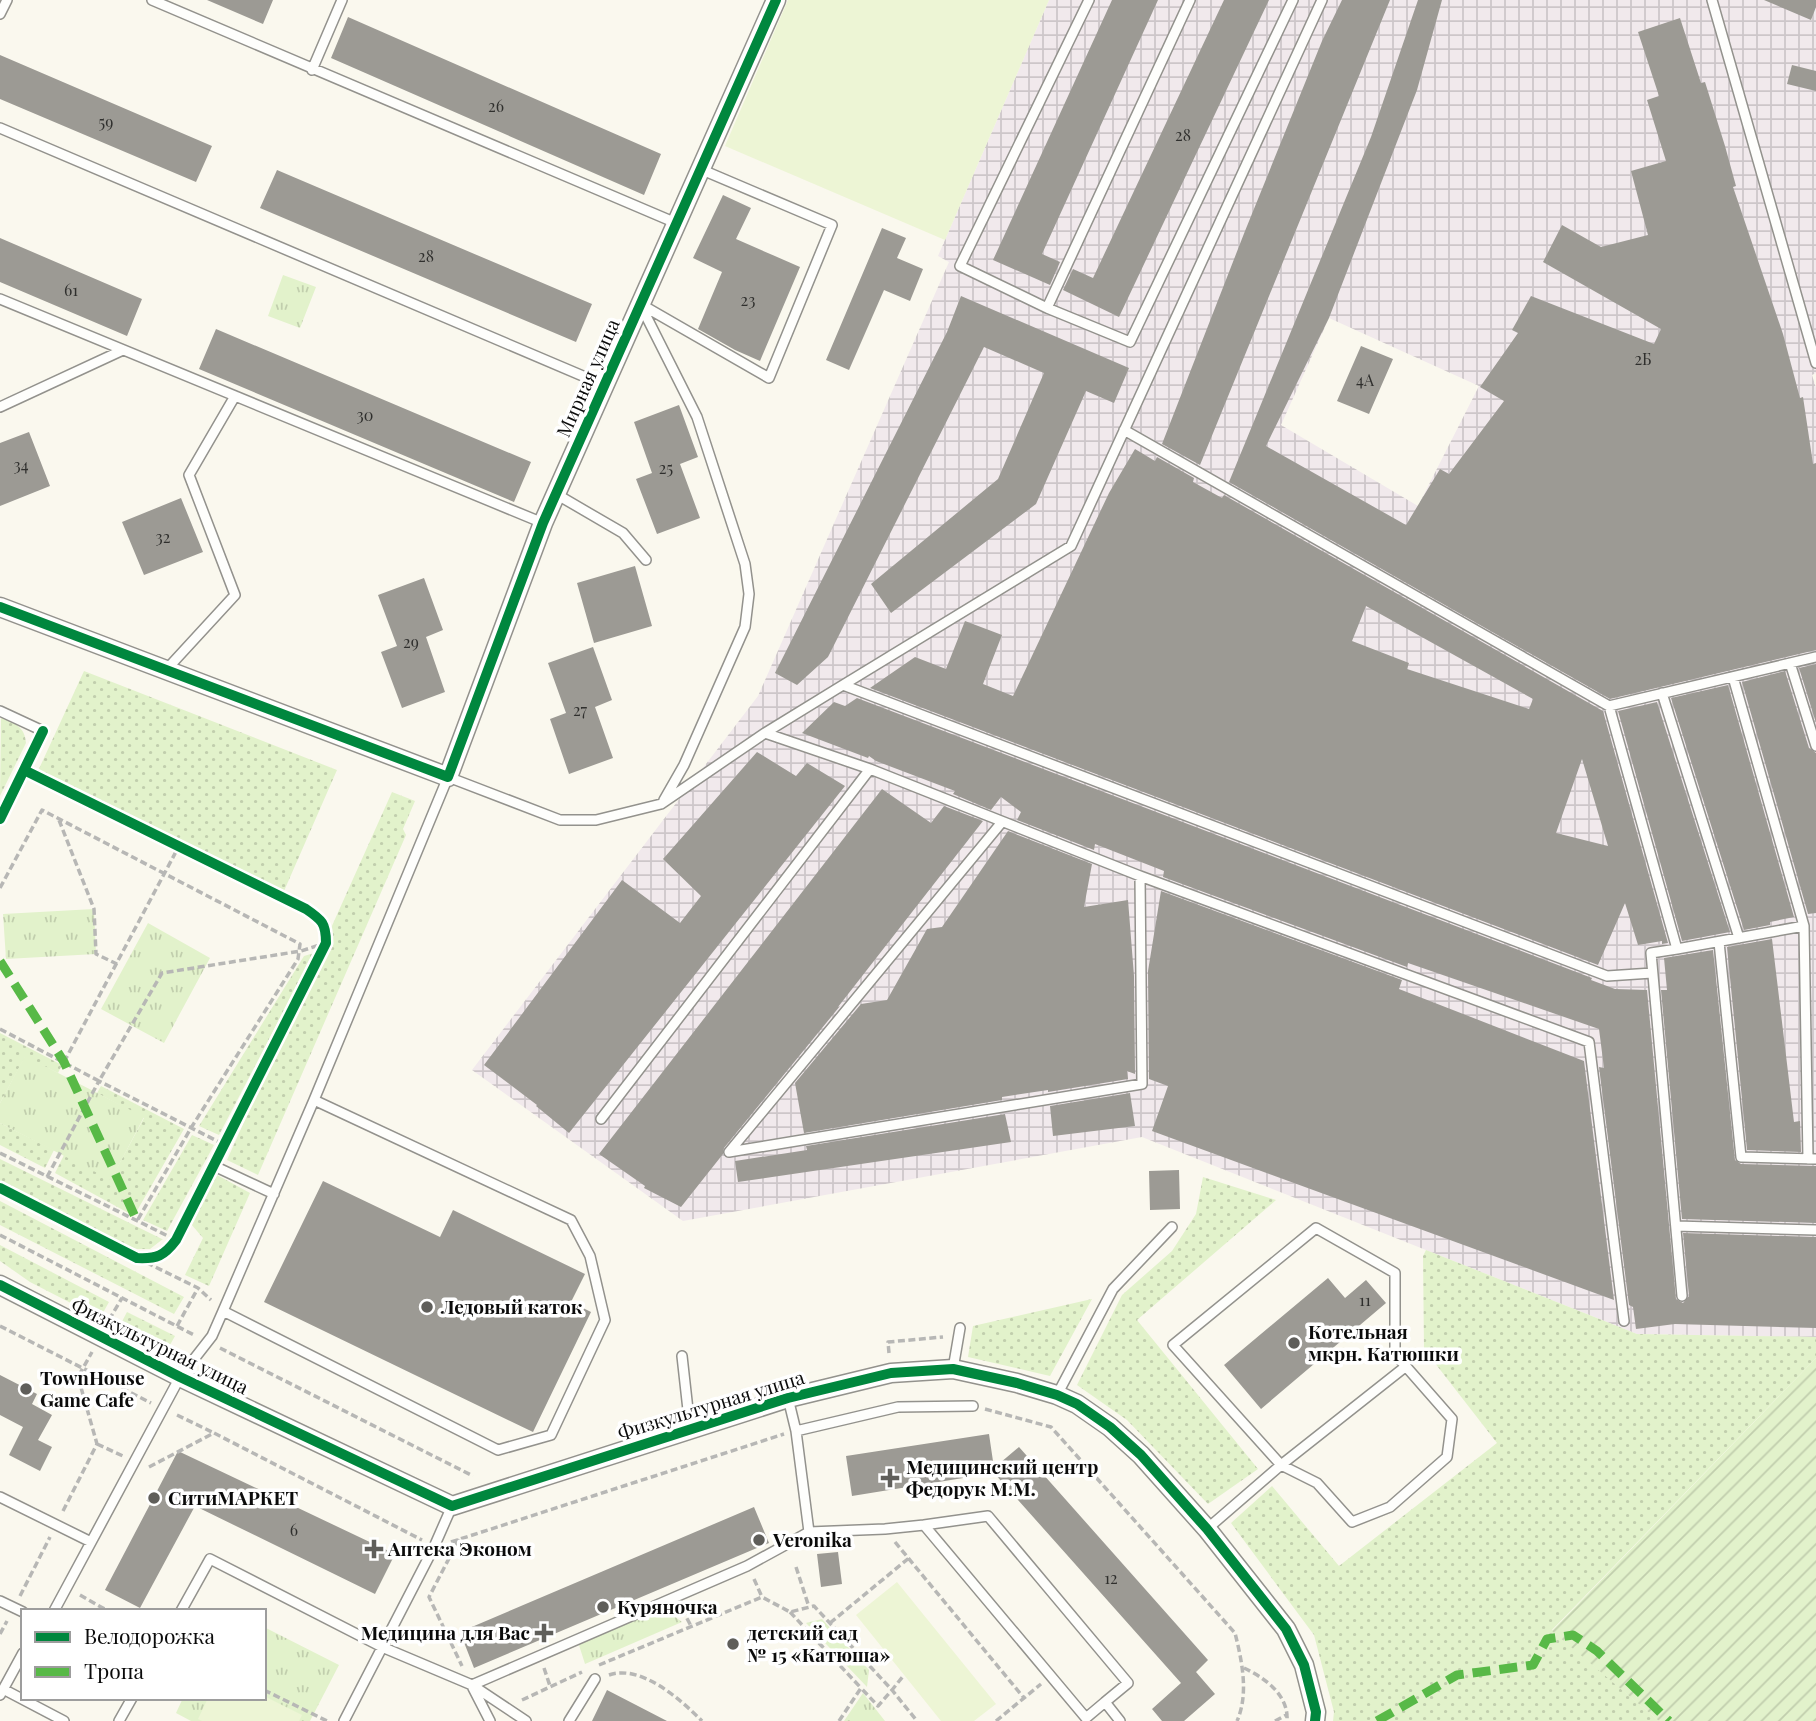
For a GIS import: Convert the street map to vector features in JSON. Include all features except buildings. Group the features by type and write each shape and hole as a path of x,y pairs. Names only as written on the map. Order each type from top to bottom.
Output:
{"street":[{"name":"Мирная улица","path":"449,777 543,523 776,0"},
{"path":"0,607 449,777"},
{"name":"Физкультурная улица","path":"0,1285 180,1377 452,1506 788,1398 891,1373 953,1369 1057,1395 1077,1404 1110,1427 1141,1455 1208,1530 1286,1629 1304,1664 1316,1712 1315,1721"}],"lane":[{"path":"0,14 6,0"},
{"path":"152,0 676,223"},
{"path":"312,70 342,0"},
{"path":"1089,0 960,266 1047,308 1130,342 1293,0"},
{"path":"1047,308 1190,0"},
{"path":"55,1609 180,1377 208,1342 223,1311 449,777 560,820 596,820 661,804 765,733 1071,546 1322,0"},
{"path":"1713,0 1816,363"},
{"path":"0,128 604,385"},
{"path":"640,304 769,378 832,225 700,169"},
{"path":"0,299 543,523"},
{"path":"640,304 697,417 745,564 749,594 745,627 684,765 661,804"},
{"path":"0,407 123,350"},
{"path":"166,670 235,595 190,475 235,396"},
{"path":"1124,430 1609,706 1816,657"},
{"path":"556,494 623,533 646,560"},
{"path":"1790,663 1816,746"},
{"path":"1719,942 1741,1157 1812,1159 1804,926 1732,677"},
{"path":"843,685 1607,976 1652,974"},
{"path":"1662,693 1739,938"},
{"path":"1609,706 1677,949"},
{"path":"0,711 43,730"},
{"path":"765,733 870,769 1140,876 1589,1042 1625,1321"},
{"path":"601,1119 870,769"},
{"path":"1002,822 729,1153 1142,1084 1140,876"},
{"path":"1682,1296 1650,953 1804,926"},
{"path":"223,1311 498,1450 551,1435 605,1320 590,1256 571,1220 314,1100"},
{"path":"214,1166 274,1194"},
{"path":"1676,1226 1816,1230"},
{"path":"1057,1395 1113,1289 1172,1227"},
{"path":"1316,1228 1395,1273 1395,1354 1452,1419 1447,1457 1390,1507 1352,1522 1317,1483 1281,1465 1173,1345 1316,1228"},
{"path":"953,1369 960,1328"},
{"path":"682,1356 690,1428"},
{"path":"1208,1530 1281,1465 1405,1367"},
{"path":"788,1398 796,1431 809,1532"},
{"path":"796,1431 898,1407 973,1406"},
{"path":"0,1497 91,1542"},
{"path":"344,1721 434,1547 452,1506"},
{"path":"471,1685 747,1566 809,1532 885,1529 988,1516 1128,1683 1084,1719 924,1525"},
{"path":"182,1609 210,1559 382,1647 471,1685 526,1721"},
{"path":"0,1601 19,1610"},
{"path":"21,1657 2,1692 64,1721"},
{"path":"569,1721 595,1679"},
{"path":"471,1685 490,1721"},
{"path":"119,1721 131,1700"},
{"path":"1105,1702 1120,1721"}],"path":[{"path":"0,888 42,810 300,944 298,959 191,1128 136,1222"},
{"path":"58,818 93,909 96,954 117,964"},
{"path":"167,840 191,852"},
{"path":"64,1062 179,846"},
{"path":"0,872 7,875"},
{"path":"47,1177 162,973 300,951 326,938"},
{"path":"320,955 326,938"},
{"path":"0,1029 225,1145"},
{"path":"214,1166 231,1133"},
{"path":"0,1153 136,1222 173,1244 182,1228"},
{"path":"0,1235 473,1476"},
{"path":"126,1252 198,1288 223,1311"},
{"path":"137,1258 156,1258"},
{"path":"177,1326 198,1288"},
{"path":"0,1634 19,1610 56,1525 97,1444 78,1377 122,1298"},
{"path":"0,1326 434,1547 796,1431"},
{"path":"973,1406 1051,1427 1235,1633 1244,1668 1237,1721"},
{"path":"97,1444 148,1468 214,1433"},
{"path":"885,1529 1024,1698"},
{"path":"459,1539 429,1597 471,1685"},
{"path":"830,1623 909,1558"},
{"path":"796,1567 810,1607"},
{"path":"85,1583 79,1595 104,1609"},
{"path":"516,1716 521,1701 550,1686 762,1597 790,1612 878,1706 904,1675"},
{"path":"790,1612 814,1606 917,1721"},
{"path":"1244,1668 1262,1677 1282,1699 1288,1714 1287,1721"},
{"path":"595,1679 621,1670 636,1674 660,1687 702,1721"},
{"path":"996,1721 1051,1676"},
{"path":"839,1721 861,1688"},
{"path":"266,1691 327,1721"},
{"path":"1275,1721 1288,1714"}],"shaded area":[{"path":"1049,0 1816,0 1816,373 1812,375 1816,388 1816,1337 1637,1334 1142,1137 683,1221 472,1070 758,696 949,262 938,256","holes":["1329,318 1479,386 1418,506 1281,425"]}],"green space":[{"path":"788,0 1049,0 945,240 725,146"},
{"path":"283,275 316,287 300,328 268,316"},
{"path":"84,671 337,770 284,891 38,771"},
{"path":"1,718 18,726 24,733 26,743 0,796"},
{"path":"392,792 415,801 403,829 406,835 258,1175 227,1160"},
{"path":"94,909 96,954 6,959 3,914"},
{"path":"148,923 210,958 164,1043 101,1009"},
{"path":"314,953 219,1135 199,1126 304,956"},
{"path":"0,1033 62,1065 58,1073 25,1057 0,1103"},
{"path":"25,1056 144,1117 111,1180 0,1123 0,1103"},
{"path":"101,1086 184,1129 134,1216 55,1173 64,1155 111,1179 144,1118 97,1093"},
{"path":"0,1123 54,1150 45,1168 0,1145"},
{"path":"192,1135 214,1145 167,1231 143,1220"},
{"path":"0,1159 163,1239 150,1249 137,1249 126,1245 0,1181"},
{"path":"217,1175 250,1193 209,1286 185,1275 203,1238 191,1224"},
{"path":"1203,1177 1276,1200 1137,1320 1258,1469 1208,1504 1127,1420 1077,1385 1122,1295 1172,1251 1196,1214"},
{"path":"0,1201 184,1297 174,1314 0,1225"},
{"path":"0,1245 109,1302 100,1318 30,1282 0,1261"},
{"path":"1426,1250 1637,1334 1816,1337 1816,1358 1552,1630 1659,1721 1333,1721 1334,1712 1314,1635 1231,1523 1272,1486 1339,1566 1497,1443 1424,1349 1423,1256"},
{"path":"1092,1299 1050,1376 968,1357 973,1326"},
{"path":"127,1312 175,1336 166,1352 119,1327"},
{"path":"1816,1358 1816,1721 1659,1721 1552,1631"},
{"path":"897,1582 996,1704 974,1721 941,1721 856,1615"},
{"path":"663,1608 682,1622 585,1664 578,1642"},
{"path":"822,1619 869,1670 867,1687 806,1623"},
{"path":"266,1628 339,1665 310,1721 191,1721 176,1713 182,1700 266,1700"},
{"path":"863,1693 885,1721 844,1721"},
{"path":"266,1697 302,1715 299,1721 198,1719 207,1700 266,1700"}],"marked path":[{"path":"0,961 64,1062 137,1221"},
{"path":"1377,1721 1457,1675 1533,1665 1547,1639 1573,1635 1597,1651 1669,1721"}],"cycle path":[{"path":"0,607 448,777 543,523 776,0"},
{"path":"0,819 43,731"},
{"path":"0,1188 137,1258 155,1257 168,1250 176,1240 326,943 322,923 306,909 24,770"},
{"path":"0,1285 180,1377 452,1506 788,1398 891,1373 953,1369 1057,1395 1077,1404 1110,1427 1141,1455 1207,1529 1286,1629 1304,1665 1316,1712 1315,1721"}],"place":[{"name":"Ледовый каток","path":"427,1307"},
{"name":"Котельная мкрн. Катюшки","path":"1294,1343"},
{"name":"TownHouse Game Cafe","path":"26,1389"},
{"name":"Медицинский центр Федорук М.М.","path":"890,1478"},
{"name":"СитиМАРКЕТ","path":"154,1498"},
{"name":"Veronika","path":"759,1540"},
{"name":"Аптека Эконом","path":"374,1549"},
{"name":"Куряночка","path":"603,1607"},
{"name":"Медицина для Вас","path":"544,1633"},
{"name":"детский сад № 15 «Катюша»","path":"733,1644"}]}
